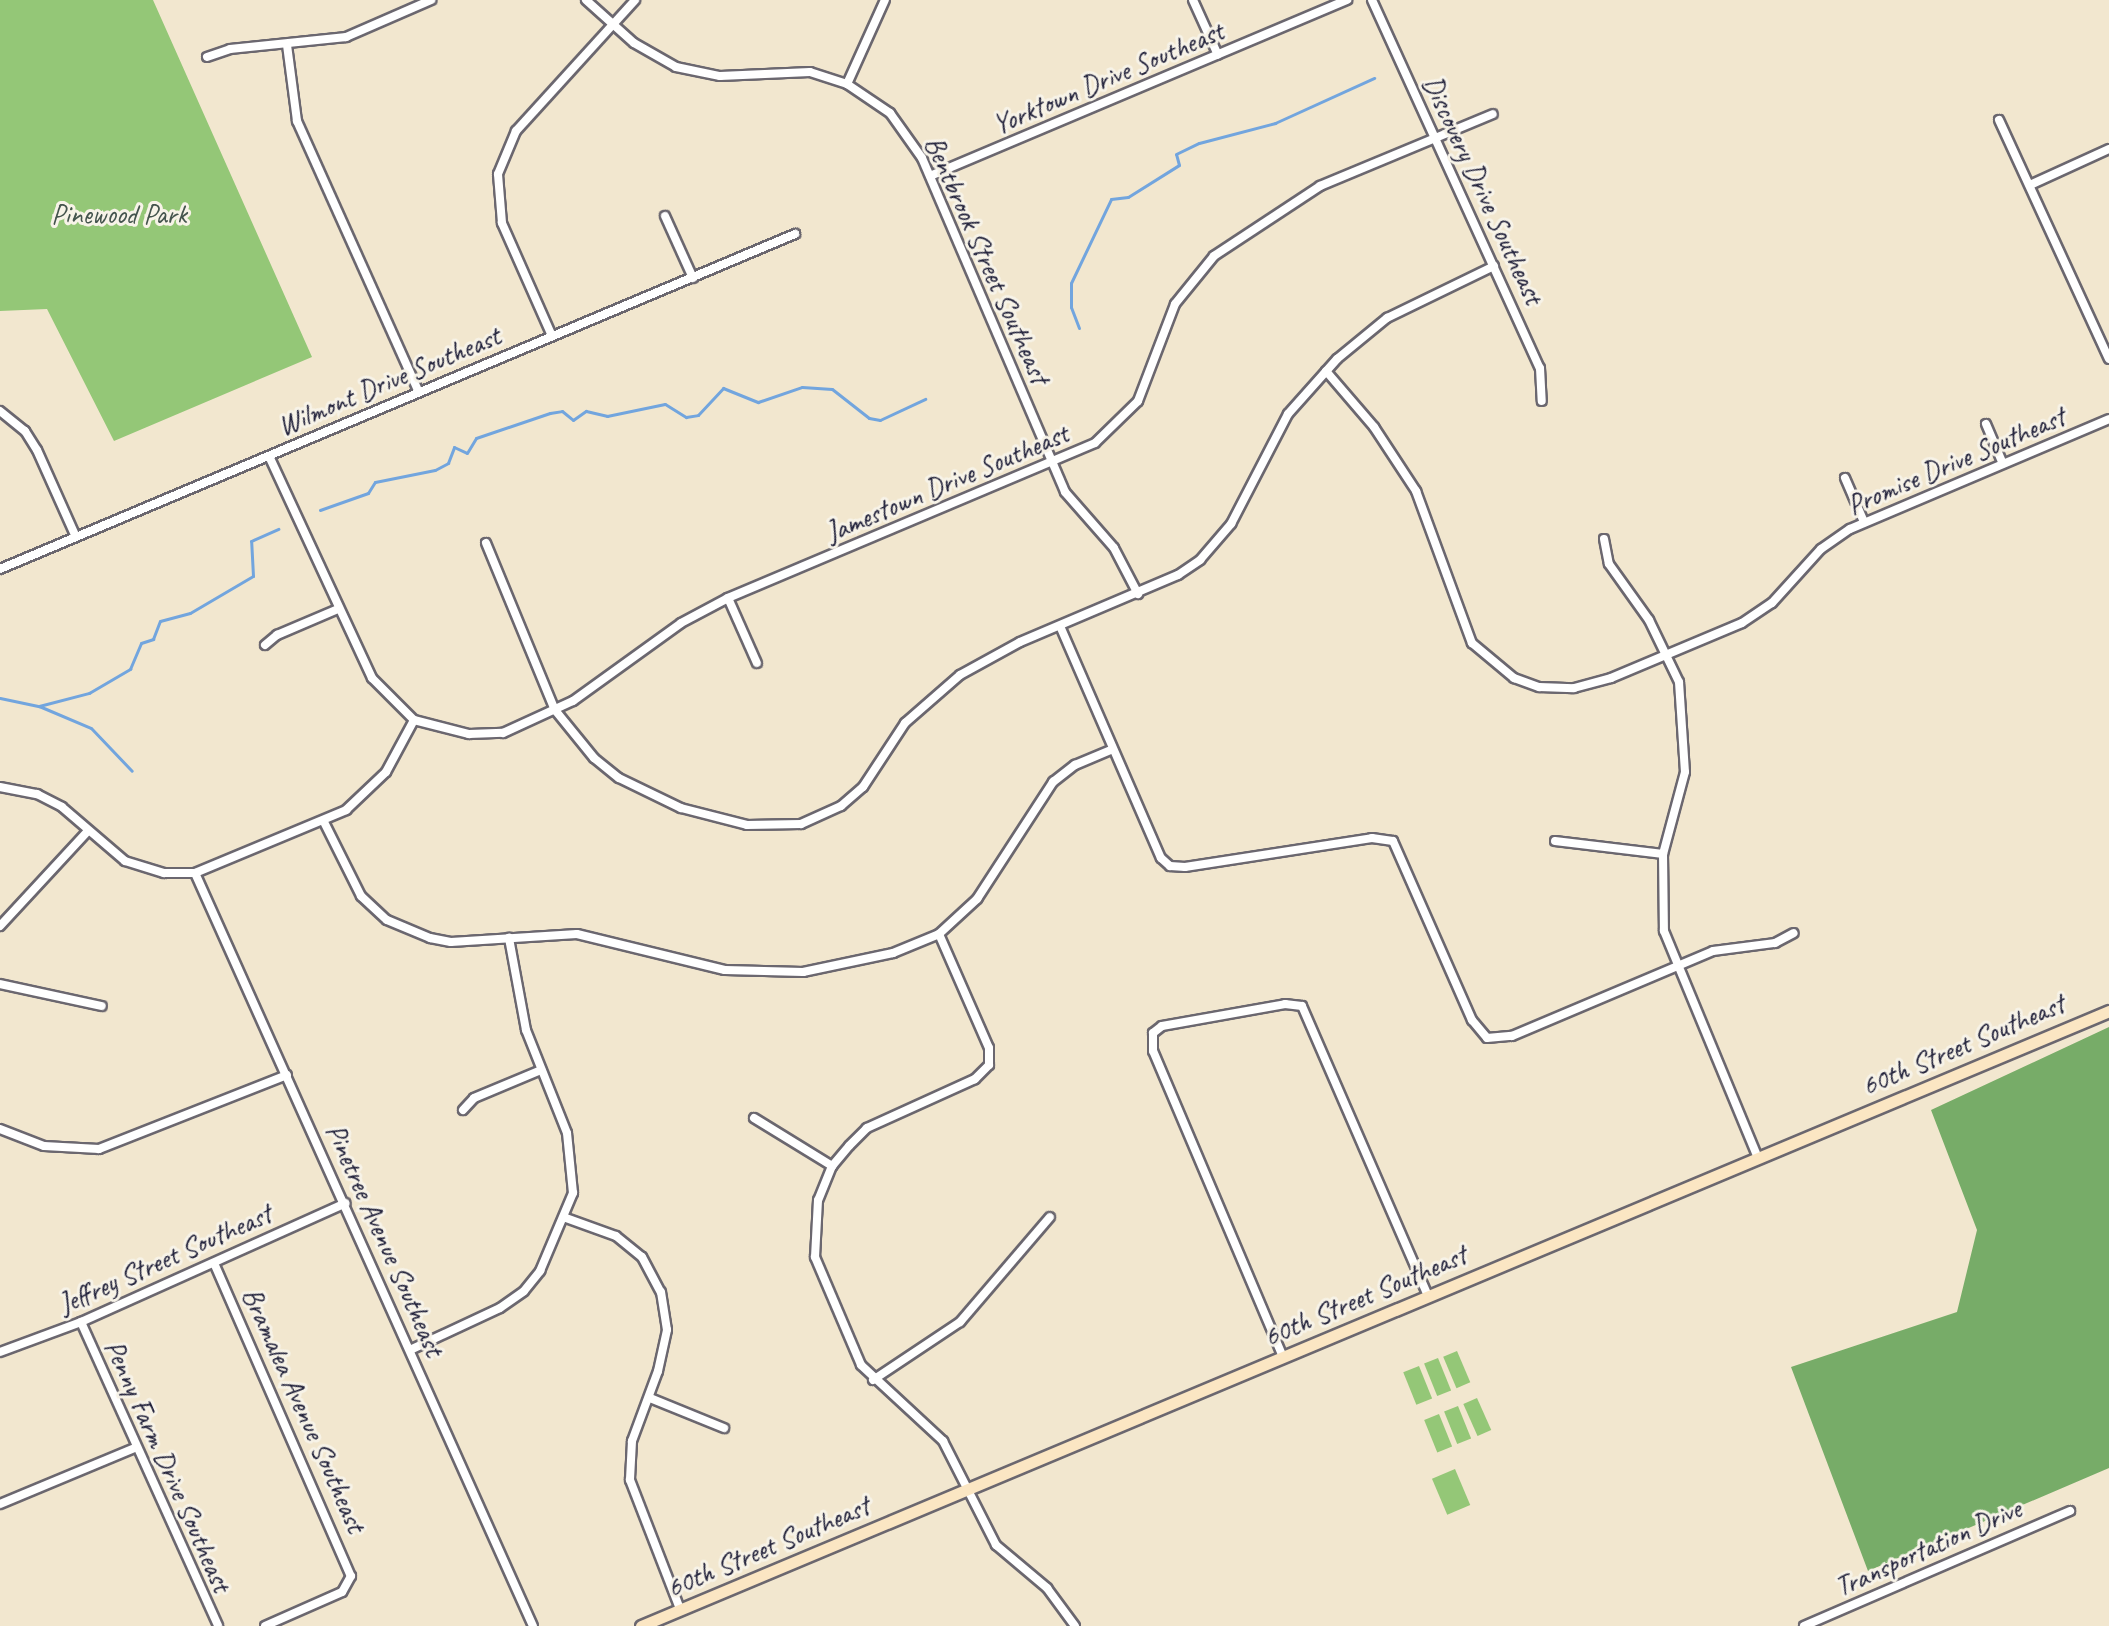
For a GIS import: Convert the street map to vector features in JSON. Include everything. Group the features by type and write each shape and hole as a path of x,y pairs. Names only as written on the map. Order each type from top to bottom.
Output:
{"main road":[{"name":"60th Street Southeast","path":"641,1626 2109,1011"}],"street":[{"path":"207,57 230,49 287,45 363,33 431,0"},
{"name":"Bentbrook Street Southeast","path":"586,0 655,57 695,72 728,76 792,71 847,84 897,120 930,176 1065,492 1114,548 1138,594"},
{"path":"552,336 503,226 498,174 516,131 635,0"},
{"path":"847,84 885,0"},
{"path":"1193,0 1218,55"},
{"name":"Yorktown Drive Southeast","path":"930,176 1347,0"},
{"name":"Discovery Drive Southeast","path":"1372,0 1540,368 1542,401"},
{"path":"287,45 297,121 419,392"},
{"name":"Jamestown Drive Southeast","path":"414,720 490,734 524,727 555,710 681,623 728,598 1052,465 1095,443 1134,406 1150,379 1175,304 1214,256 1320,186 1493,114"},
{"path":"1999,120 2109,359"},
{"path":"2030,185 2109,149"},
{"path":"665,216 693,278"},
{"name":"Wilmont Drive Southeast","path":"0,569 795,234"},
{"path":"486,543 555,710 594,758 653,797 747,825 791,826 838,807 863,787 905,723 942,688 996,653 1178,575 1224,535 1288,414 1326,371 1387,318 1494,266"},
{"name":"Promise Drive Southeast","path":"1326,371 1374,427 1409,478 1434,528 1462,624 1488,661 1539,687 1574,688 1668,654 1753,617 1830,542 1864,522 2109,419"},
{"path":"0,411 25,431 37,450 76,537"},
{"path":"1986,424 2003,464"},
{"path":"0,787 37,794 62,807 87,832 140,867 195,873 324,822 367,795 414,720 372,678 269,456"},
{"path":"1845,478 1864,522"},
{"path":"1604,539 1609,564 1668,654 1679,682 1686,741 1685,772 1663,854 1662,909 1675,968 1757,1156"},
{"path":"728,598 757,663"},
{"path":"265,645 277,635 338,609"},
{"path":"1060,626 1161,858 1170,866 1372,838 1393,841 1472,1020 1487,1038 1512,1036 1726,947 1775,943 1794,933"},
{"path":"324,822 350,880 387,920 451,942 577,934 687,964 764,973 859,962 939,934 977,899 1053,782 1075,765 1113,749"},
{"path":"0,926 87,832"},
{"path":"1555,841 1663,854"},
{"name":"Pinetree Avenue Southeast","path":"195,873 346,1203 533,1626"},
{"path":"939,934 989,1048 989,1065 975,1079 867,1128 832,1166 818,1200 815,1257 848,1343 873,1380 943,1441 996,1545 1047,1588 1075,1626"},
{"path":"410,1350 500,1308 524,1291 540,1271 566,1218 573,1158 513,980 509,938"},
{"path":"0,984 102,1006"},
{"path":"1283,1357 1153,1051 1153,1033 1171,1022 1285,1004 1302,1006 1428,1296"},
{"path":"463,1110 474,1098 541,1070"},
{"path":"0,1129 44,1146 99,1149 287,1075"},
{"path":"754,1118 832,1166"},
{"name":"Jeffrey Street Southeast","path":"0,1352 81,1322 346,1203"},
{"path":"873,1380 960,1322 1050,1217"},
{"path":"566,1218 616,1236 642,1257 661,1292 667,1330 650,1398 632,1441 630,1480 680,1609"},
{"name":"Bramalea Avenue Southeast","path":"214,1263 351,1576 342,1592 265,1626"},
{"name":"Penny Farm Drive Southeast","path":"81,1322 218,1626"},
{"path":"650,1398 724,1428"},
{"path":"0,1504 137,1447"},
{"name":"Transportation Drive","path":"1804,1626 2070,1511"}],"green space":[{"name":"Pinewood Park","path":"0,0 153,0 312,357 114,441 47,309 0,311"},
{"path":"2109,1027 2109,1468 1868,1571 1791,1367 1957,1312 1977,1230 1931,1110"},
{"path":"1457,1351 1470,1382 1456,1388 1443,1357"},
{"path":"1438,1358 1451,1390 1437,1396 1424,1364"},
{"path":"1419,1366 1432,1398 1416,1405 1403,1372"},
{"path":"1477,1398 1491,1430 1478,1436 1463,1404"},
{"path":"1458,1406 1471,1438 1457,1444 1444,1412"},
{"path":"1439,1414 1452,1446 1437,1452 1424,1420"},
{"path":"1455,1469 1470,1505 1447,1515 1432,1479"}],"waterway":[{"path":"1079,328 1071,307 1071,283 1111,199 1128,197 1179,165 1176,154 1199,143 1275,123 1374,78"},
{"path":"320,510 368,493 375,482 435,470 448,463 454,447 467,453 476,438 550,413 562,411 573,420 586,411 607,416 665,404 686,417 698,415 723,388 758,402 802,387 832,389 869,418 880,420 925,399"},
{"path":"39,706 89,693 130,669 141,643 153,639 160,621 190,613 253,576 251,541 278,529"},
{"path":"0,698 39,706 91,728 132,771"}]}
